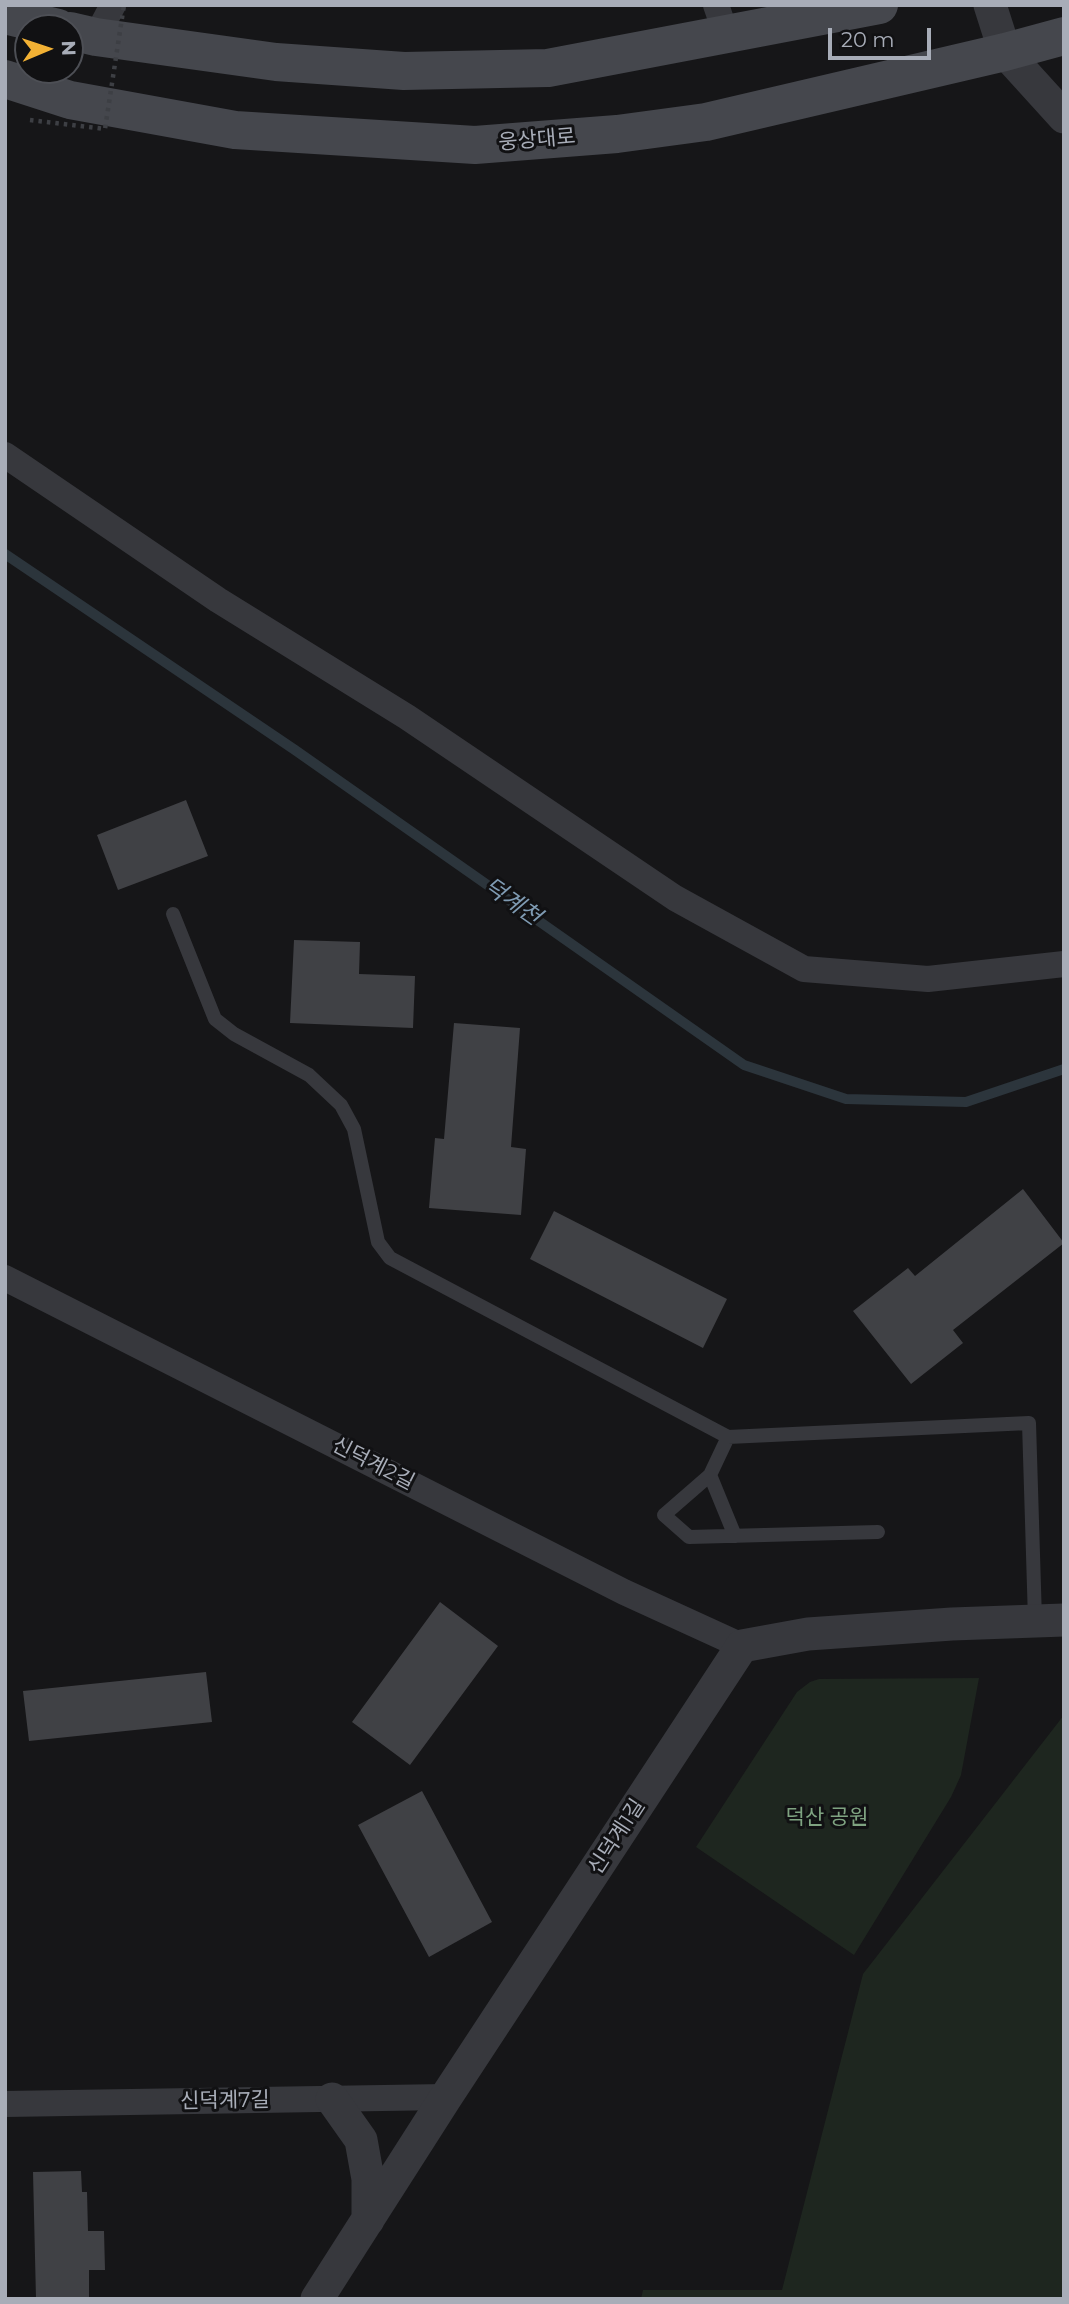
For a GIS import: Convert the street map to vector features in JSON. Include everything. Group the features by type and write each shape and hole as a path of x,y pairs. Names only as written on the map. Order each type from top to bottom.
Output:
{"main road":[{"path":"93,25 276,62 404,72 548,68 721,20 879,5"},
{"name":"웅상대로","path":"5,79 70,100 235,130 475,145 617,134 706,122 1064,36"}],"street":[{"path":"990,5 1005,52 1064,117"},
{"path":"5,456 218,600 407,717 675,898 804,970 928,979 1064,964"},
{"name":"신덕계2길","path":"5,1278 624,1592 742,1646"},
{"path":"742,1646 808,1634 1050,1620"},
{"name":"신덕계1길","path":"317,2299 742,1646"},
{"name":"신덕계7길","path":"5,2104 446,2097"},
{"path":"332,2099 361,2140 369,2179 368,2220"}],"lane":[{"path":"173,914 215,1019 234,1034 309,1075 341,1105 354,1129 378,1242 390,1258 727,1437 1029,1423 1050,1620"},
{"path":"727,1437 710,1475 663,1515 689,1537 878,1532"},
{"path":"710,1475 735,1536"}],"path":[{"path":"30,120 105,129 124,5"}],"green space":[{"name":"덕산 공원","path":"979,1678 961,1775 951,1797 854,1955 696,1847 797,1692 810,1682 819,1679"},
{"path":"1064,1715 1064,2299 641,2299 643,2290 782,2290 863,1974"}],"building":[{"path":"186,800 208,856 118,890 97,835"},
{"path":"294,940 360,942 359,974 415,976 413,1028 290,1023"},
{"path":"454,1023 520,1028 511,1147 526,1149 521,1215 429,1208 435,1138 444,1139"},
{"path":"1023,1189 1064,1243 953,1330 963,1343 911,1384 853,1311 908,1268 915,1276"},
{"path":"554,1211 727,1299 703,1348 530,1259"},
{"path":"440,1602 498,1646 410,1765 352,1722"},
{"path":"206,1672 212,1722 29,1741 23,1691"},
{"path":"422,1791 492,1922 429,1957 358,1825"},
{"path":"81,2171 82,2192 87,2192 88,2231 104,2231 105,2270 89,2270 89,2299 36,2299 33,2172"}],"waterway":[{"name":"덕계천","path":"5,554 295,750 744,1065 846,1099 966,1102 1064,1069"}]}
